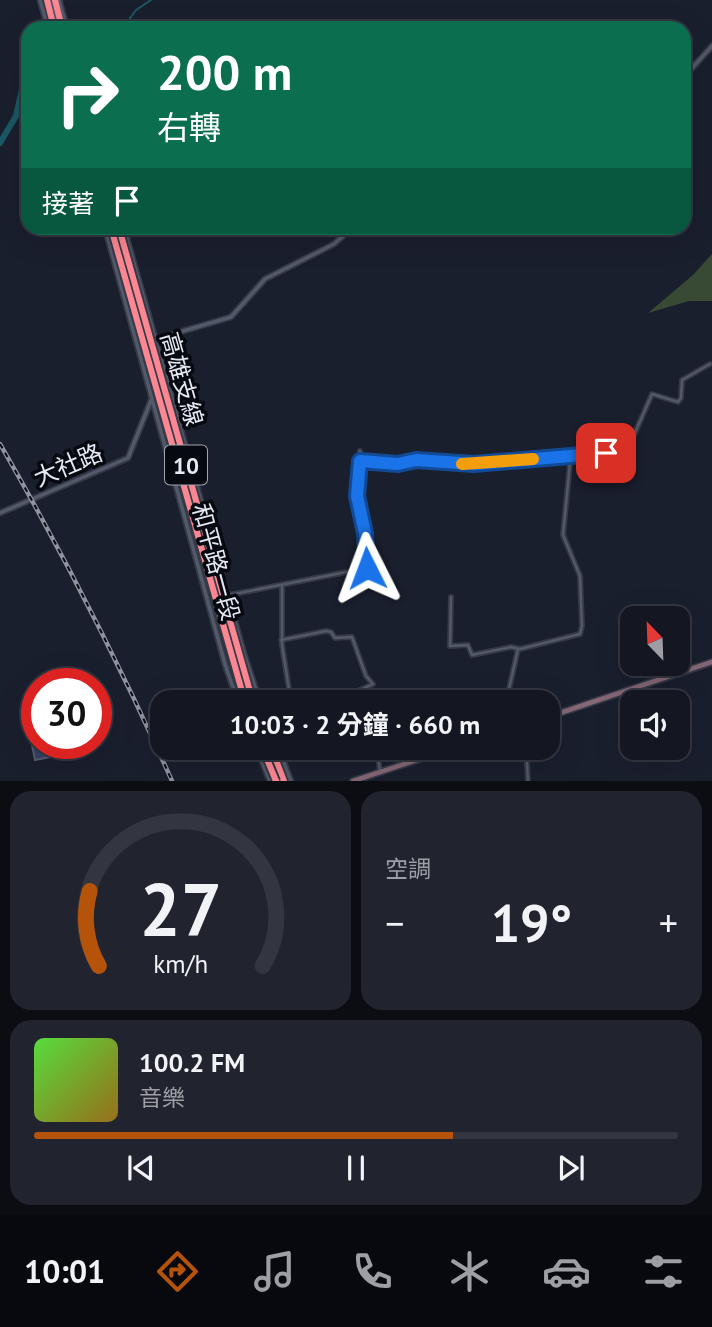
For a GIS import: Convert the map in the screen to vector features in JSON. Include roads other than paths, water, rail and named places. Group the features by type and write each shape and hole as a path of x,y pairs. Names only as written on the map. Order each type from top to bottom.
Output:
{"highway":[{"path":"53,0 58,21"},
{"name":"高雄支線","path":"113,235 242,690"},
{"name":"高雄支線","path":"121,235 250,690"},
{"path":"269,760 280,781"},
{"path":"274,760 280,781"}],"main road":[{"path":"560,713 712,662"},
{"path":"353,781 416,760"}],"street":[{"path":"40,0 46,21"},
{"path":"53,0 58,21"},
{"path":"691,69 712,46"},
{"name":"和平路一段","path":"107,235 234,690"},
{"name":"和平路一段","path":"122,235 132,255"},
{"name":"和平路一段","path":"126,235 256,690"},
{"path":"156,339 231,317 265,279 334,244 344,235"},
{"path":"360,461 398,464 416,460 474,464 606,453 619,458 631,442 652,394 678,402 681,398 682,380 710,364"},
{"name":"大社路","path":"0,513 128,458 153,398"},
{"path":"209,602 228,595 367,568 365,533 357,496 360,451"},
{"path":"451,597 451,647 468,645 474,655 501,649 518,649 582,632 580,576 563,535 570,463 567,456"},
{"path":"282,585 281,640 289,690"},
{"path":"281,640 326,631 331,632 335,638 352,637 366,676 373,684 363,690"},
{"path":"509,690 518,649"},
{"path":"262,760 270,781"},
{"path":"266,760 273,765 280,781"},
{"path":"283,760 291,781"},
{"path":"378,760 380,772"},
{"path":"527,760 528,781"}],"waterway":[{"path":"128,21 136,10 151,0"},
{"path":"0,143 16,116 21,94"}],"railway":[{"path":"0,444 90,610 172,781"}]}
